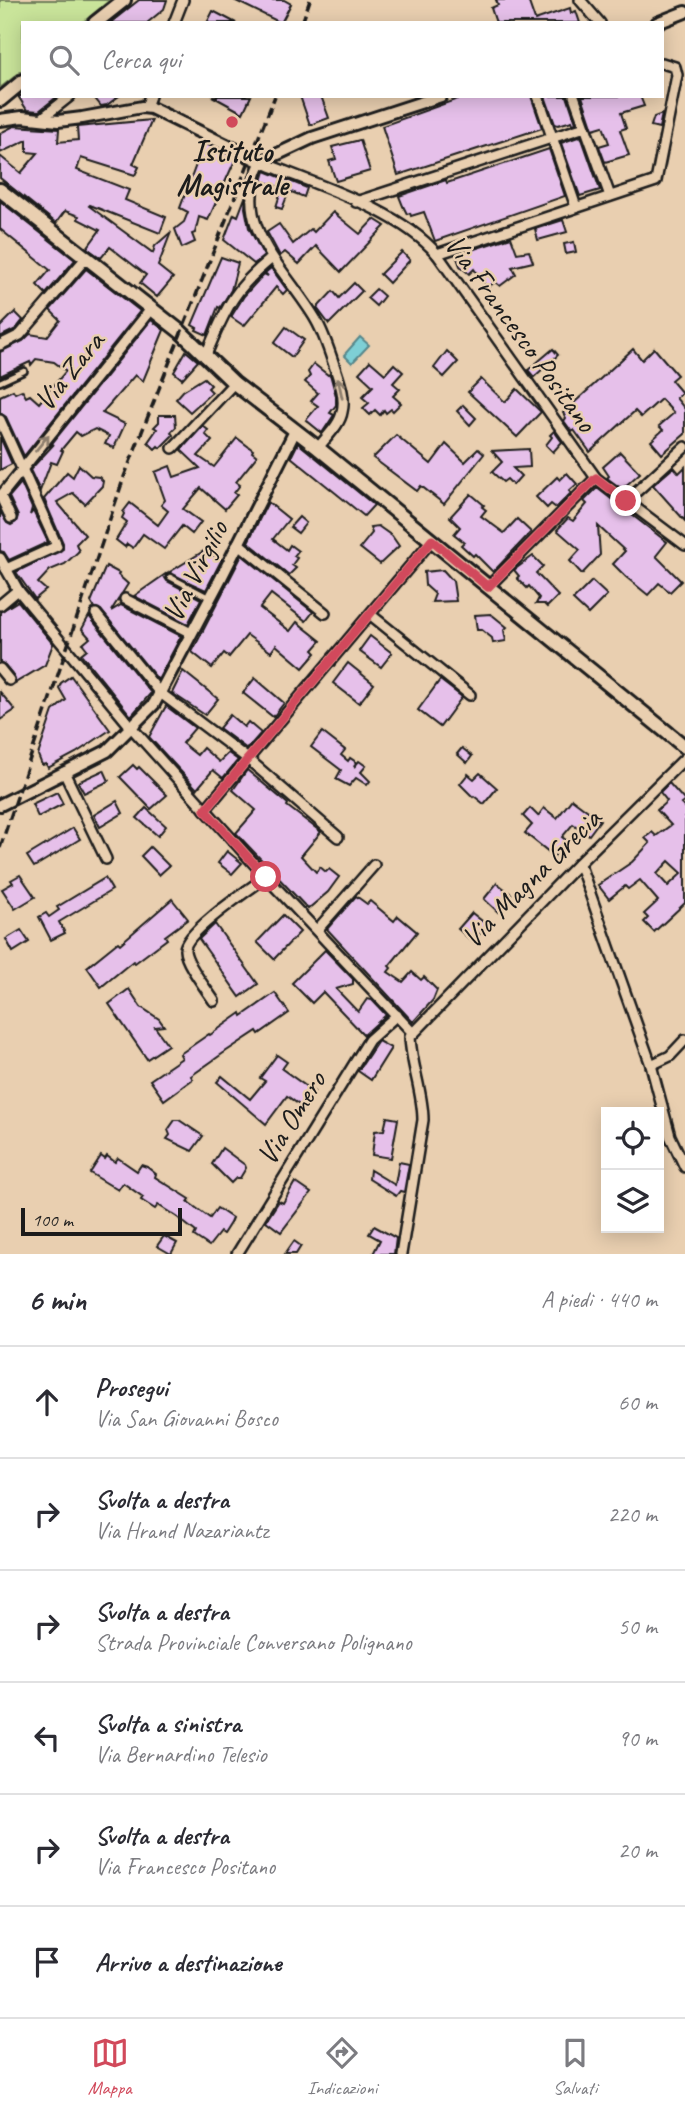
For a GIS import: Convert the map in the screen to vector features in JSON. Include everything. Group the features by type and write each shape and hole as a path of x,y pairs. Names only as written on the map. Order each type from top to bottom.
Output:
{"main road":[{"path":"98,21 124,0"},
{"path":"0,100 21,83"},
{"path":"0,190 181,332 234,383 432,540 685,747"}],"street":[{"path":"173,21 183,0"},
{"path":"580,0 598,21"},
{"path":"662,21 685,12"},
{"path":"437,254 656,181 677,75 675,68 664,64"},
{"path":"41,119 67,98"},
{"path":"318,448 340,420 343,410 341,387 315,318 258,234 252,181 261,162 312,138 435,98"},
{"path":"539,98 576,207"},
{"path":"575,98 610,196"},
{"path":"0,120 22,117 58,121 148,102 261,162"},
{"path":"356,202 585,127"},
{"name":"Via Francesco Positano","path":"261,162 404,224 419,235 437,254 596,478 685,545"},
{"path":"0,345 20,335 86,258"},
{"path":"205,357 229,303 251,275 272,258"},
{"name":"Via Zara","path":"0,496 150,309"},
{"path":"173,448 234,383"},
{"path":"0,420 57,546 6,569"},
{"name":"Via Virgilio","path":"18,795 107,751 155,704 295,431"},
{"path":"626,501 685,447"},
{"path":"488,587 596,478"},
{"path":"0,496 11,518"},
{"path":"205,810 432,540"},
{"path":"238,543 325,613"},
{"path":"0,558 18,590 131,727 266,877 413,1033 410,1037 410,1049 423,1104 424,1120 401,1254"},
{"path":"0,605 18,590"},
{"path":"125,599 191,633"},
{"path":"96,614 159,692 248,760 338,837"},
{"path":"371,615 470,695"},
{"path":"0,668 9,680"},
{"name":"Via Magna Grecia","path":"413,1033 685,758"},
{"path":"64,772 106,859"},
{"path":"0,798 18,795"},
{"path":"0,805 18,795"},
{"path":"578,864 651,1065 670,1136 685,1167"},
{"path":"317,930 374,865"},
{"path":"214,1001 188,961 185,949 190,936 266,877"},
{"name":"Via Omero","path":"237,1254 369,1040 397,1015"},
{"path":"651,1065 670,1056 685,1040"}],"lane":[{"path":"0,382 24,371"},
{"path":"170,577 211,598"}],"green space":[{"path":"0,0 110,0 84,21 21,21 21,72 0,88"}],"water":[{"path":"360,337 369,345 352,363 344,355"}],"building":[{"path":"139,0 167,0 164,9 149,21 113,21"},
{"path":"234,0 284,0 291,4 282,21"},
{"path":"496,0 528,0 535,20 570,8 571,13 576,11 579,21 495,21 491,8 498,5"},
{"path":"213,11 232,21 208,21"},
{"path":"18,96 55,98 39,111 27,110"},
{"path":"95,98 116,98 107,105 101,106"},
{"path":"216,98 250,98 243,113"},
{"path":"301,98 322,98 329,118 310,125"},
{"path":"532,98 542,128 398,175 382,126 458,99"},
{"path":"546,98 568,98 576,123 573,124 572,121 555,124"},
{"path":"583,98 641,98 644,106 621,113 626,128 620,130 629,155 605,162 599,146 609,143 603,126 593,129"},
{"path":"662,114 659,128 651,126 654,117"},
{"path":"152,120 133,164 139,167 135,175 81,158 77,170 129,190 125,200 166,217 160,233 89,206 153,253 155,246 171,232 158,266 173,278 157,297 140,283 146,275 110,247 101,258 87,248 100,230 78,219 79,216 65,211 56,223 0,178 0,156 21,173 38,153 27,152 27,140 0,153 0,133 14,126 59,129 58,142 78,140 77,127"},
{"path":"581,136 600,190 580,196 561,143"},
{"path":"360,140 370,171 336,181 329,161 336,159 332,147"},
{"path":"204,143 236,158 208,220 199,217 195,233 192,234 195,242 182,248 175,229 184,222 188,212 180,208"},
{"path":"549,149 565,196 435,241 424,212 411,216 410,213 407,214 399,196 446,180 447,183"},
{"path":"265,171 307,188 304,197 289,191 282,209 276,207 282,188 262,181"},
{"path":"246,195 245,208 249,228 264,256 254,264 224,240 234,214 238,216"},
{"path":"0,201 75,260 46,294 37,285 50,270 0,229"},
{"path":"333,212 360,234 374,219 385,226 341,272 316,246 299,264 285,252 280,256 267,232 279,224 293,244 311,229 314,232"},
{"path":"563,220 567,232 538,240 535,229"},
{"path":"511,237 517,253 529,251 533,262 512,267 516,274 500,286 495,282 487,288 474,269 469,274 460,266 456,255"},
{"path":"574,242 576,252 566,254 564,244"},
{"path":"402,252 410,260 389,283 380,274"},
{"path":"221,257 238,263 231,290 220,308 218,307 207,335 192,325"},
{"path":"271,268 287,290 283,294 276,287 244,326 231,317 244,296 264,274 268,276 265,273"},
{"path":"86,269 140,311 24,456 6,417 0,413 0,396 13,390 15,393 22,390 26,397 30,395 39,403 66,371 54,362 36,359 31,365 30,362 0,376 0,352 23,341 30,334 47,337 60,320 50,310"},
{"path":"354,283 362,291 329,324 317,308 333,291 339,298"},
{"path":"376,289 384,296 376,306 367,298"},
{"path":"15,312 23,320 16,329 0,337 0,327"},
{"path":"151,320 164,330 143,381 135,375 102,413 125,424 114,448 105,444 109,436 95,429 81,436 76,432 61,450 63,451 57,464 51,462 40,491 30,470 54,444 49,447"},
{"path":"286,327 304,340 292,357 274,343"},
{"path":"654,348 677,375 671,380 682,393 676,398 685,409 685,434 662,454 651,441 663,430 659,426 674,413 661,399 641,417 635,411 590,452 564,421 566,418 563,413 633,349 642,360"},
{"path":"553,349 558,355 534,377 528,370"},
{"path":"186,351 198,361 182,379 174,372"},
{"path":"447,351 458,362 444,377 434,368"},
{"path":"370,361 385,374 394,364 403,372 393,383 400,389 393,396 401,403 393,411 391,409 386,413 384,410 380,415 375,410 370,415 363,408 369,403 362,397 373,386 359,373"},
{"path":"314,364 330,374 336,396 336,405 330,413 334,415 322,433 306,420 318,406 311,401 318,393 305,382"},
{"path":"204,378 211,385 208,388 212,392 190,412 176,399 183,391"},
{"path":"481,379 505,402 517,389 541,412 517,437 468,392"},
{"path":"463,405 476,418 470,425 457,411"},
{"path":"159,415 175,415 176,427 171,432 173,435 160,448 158,446 155,449 148,442 157,429 154,427 159,422"},
{"path":"203,426 208,430 205,434 212,441 198,456 214,467 237,438 257,456 236,482 240,485 234,493 237,495 225,509 201,488 183,509 201,522 192,534 182,526 164,549 143,534 133,548 127,544 125,547 116,540 127,522 122,518 123,512 130,503 158,525 168,511 161,505 165,500 155,472 170,466 174,477 200,468 181,450"},
{"path":"554,431 562,442 553,452 546,445"},
{"path":"396,435 431,464 446,444 465,462 478,449 484,454 444,504 421,486 417,491 373,458"},
{"path":"0,437 12,464 0,470"},
{"path":"298,443 374,505 364,516 291,457"},
{"path":"529,449 530,467 513,468 521,476 513,485 507,479 503,482 492,472 502,462 492,451"},
{"path":"620,452 640,473 622,489 607,478 609,476 603,467"},
{"path":"79,465 91,476 99,477 103,481 102,486 85,504 73,493 57,502 85,535 76,544 79,551 65,564 50,570 38,583 46,590 35,599 16,572 63,549 63,543 44,499 67,472 73,477"},
{"path":"674,467 679,473 685,467 685,521 653,485"},
{"path":"567,473 577,484 556,508 551,504 547,508 536,497 557,477 560,480"},
{"path":"21,483 32,508 30,515 33,511 48,542 9,560 4,552 0,551 0,511 7,523 11,525 16,522 18,516 9,497"},
{"path":"597,488 667,542 656,556 681,581 670,592 659,583 648,595 626,577 613,564 625,551 598,526 600,555 582,574 570,561 580,550 557,530 568,518 573,521 587,504 584,501"},
{"path":"471,494 484,505 482,507 486,510 481,516 504,533 517,519 531,532 493,572 475,554 473,556 461,545 464,542 454,534 460,527 450,517"},
{"path":"268,502 289,519 273,539 287,550 290,545 298,551 292,565 296,568 289,575 248,542"},
{"path":"299,517 306,523 298,533 290,527"},
{"path":"378,526 392,536 399,546 380,564 360,548 372,533 370,527"},
{"path":"204,551 222,559 206,590 168,573"},
{"path":"242,555 313,612 306,621 271,594 260,608 290,631 297,622 321,641 313,650 316,653 303,668 276,645 271,652 247,635 229,657 224,653 212,668 192,652"},
{"path":"533,556 543,566 536,573 558,596 547,607 544,604 536,604 539,598 529,586 527,588 517,578 519,576 514,570"},
{"path":"106,566 119,573 128,584 111,611 121,605 181,636 158,680 101,610 91,602"},
{"path":"443,570 453,581 456,601 432,602 435,594 425,585 424,572"},
{"path":"167,573 167,581 201,599 188,624 134,596"},
{"path":"592,581 607,595 588,614 573,600"},
{"path":"18,601 53,644 45,665 15,683 14,676 0,662 0,612"},
{"path":"491,614 507,627 504,630 506,641 493,643 492,638 482,630 477,630 475,615"},
{"path":"89,616 151,693 131,716 81,654 87,649 83,644 90,638 82,629"},
{"path":"370,636 392,653 381,667 359,651"},
{"path":"348,663 374,684 359,703 333,683"},
{"path":"183,671 218,699 205,715 172,693"},
{"path":"71,676 110,730 48,768 46,764 42,765 38,755 53,711 66,700 59,688 61,683"},
{"path":"255,678 284,703 273,717 243,693"},
{"path":"440,680 462,697 440,727 418,710"},
{"path":"0,692 15,710 0,720"},
{"path":"166,706 195,728 182,743 197,755 203,748 219,762 228,753 238,760 223,778 213,770 197,789 149,737"},
{"path":"230,715 244,727 248,722 261,733 247,749 219,728"},
{"path":"322,732 345,750 341,755 348,761 350,758 356,762 354,767 359,761 366,766 361,772 370,781 367,785 356,778 349,786 336,779 341,770 311,747"},
{"path":"462,748 472,756 467,763 457,754"},
{"path":"133,765 137,769 139,767 167,795 151,809 120,777"},
{"path":"104,770 109,781 84,793 78,782"},
{"path":"247,770 321,832 301,856 316,872 320,867 326,872 329,869 339,877 328,892 308,909 236,833 256,810 233,790"},
{"path":"480,773 497,788 484,804 460,784 468,774 474,779"},
{"path":"669,783 685,801 681,804 685,808 685,903 654,932 644,922 648,918 644,914 658,901 640,880 628,889 625,886 609,899 598,885 632,862 650,843 645,838 652,832 656,836 671,825 657,810 667,801 660,792","holes":["669,861 682,873 668,886 657,874"]},
{"path":"57,792 63,804 38,817 32,804"},
{"path":"572,799 600,820 589,835 573,824 562,837 567,841 554,856 525,833 532,825 523,816 530,808 538,816 544,808 557,818"},
{"path":"117,801 123,813 100,827 94,815"},
{"path":"146,808 166,826 158,836 137,818"},
{"path":"73,828 80,839 34,867 27,856"},
{"path":"150,847 169,866 159,875 141,856"},
{"path":"227,851 242,863 232,874 218,863"},
{"path":"20,875 35,897 15,909 2,889"},
{"path":"105,878 112,890 59,922 65,933 51,940 39,917 46,913 49,917 59,910 57,907"},
{"path":"497,883 511,894 498,912 484,899"},
{"path":"356,896 367,904 370,901 394,921 398,916 417,932 389,966 391,968 388,972 403,982 412,972 421,980 424,977 437,990 433,1000 413,1022 327,929"},
{"path":"172,899 188,919 165,936 167,939 135,963 133,961 101,987 87,967 118,942 120,944"},
{"path":"472,913 487,925 473,942 458,929"},
{"path":"283,915 300,932 274,959 257,942"},
{"path":"215,924 258,984 240,997 199,939"},
{"path":"21,930 29,942 13,952 6,939"},
{"path":"325,950 353,979 353,984 336,989 358,1012 367,999 372,1000 386,1015 364,1035 323,992 312,1003 292,983"},
{"path":"129,989 141,1007 159,1019 164,1026 155,1027 168,1045 147,1059 109,1004"},
{"path":"275,993 289,1013 259,1034 257,1031 225,1052 191,1076 193,1079 164,1100 150,1080 182,1058 180,1054"},
{"path":"378,1041 391,1048 371,1080 358,1071"},
{"path":"277,1055 287,1062 282,1069 314,1092 302,1107 287,1096 266,1124 217,1082 222,1076 250,1099 265,1081 260,1078"},
{"path":"387,1117 398,1119 391,1158 372,1155 375,1131 384,1130"},
{"path":"175,1120 203,1136 192,1151 167,1139 170,1135 168,1130"},
{"path":"222,1148 246,1168 240,1178 231,1183 212,1164"},
{"path":"101,1156 105,1159 107,1156 115,1162 118,1158 137,1171 141,1165 147,1167 156,1174 155,1177 190,1199 188,1202 210,1218 217,1208 232,1218 230,1223 223,1234 220,1232 209,1246 194,1236 196,1232 177,1217 158,1205 155,1209 123,1183 118,1190 90,1173"},
{"path":"399,1162 409,1164 404,1192 400,1191 396,1196 369,1179 370,1170 395,1185"},
{"path":"295,1182 311,1193 281,1232 266,1221 279,1201 283,1203"},
{"path":"374,1226 396,1238 394,1254 373,1254 380,1240 369,1234"},
{"path":"164,1236 177,1243 171,1254 157,1246"},
{"path":"294,1241 301,1246 296,1254 285,1254"}],"railway":[{"path":"303,21 310,0"},
{"path":"0,848 124,477 274,98"}],"place":[{"name":"Istituto Magistrale","path":"232,122"}],"route":[{"path":"266,877 205,810 432,540 488,587 596,478 626,501"}]}
